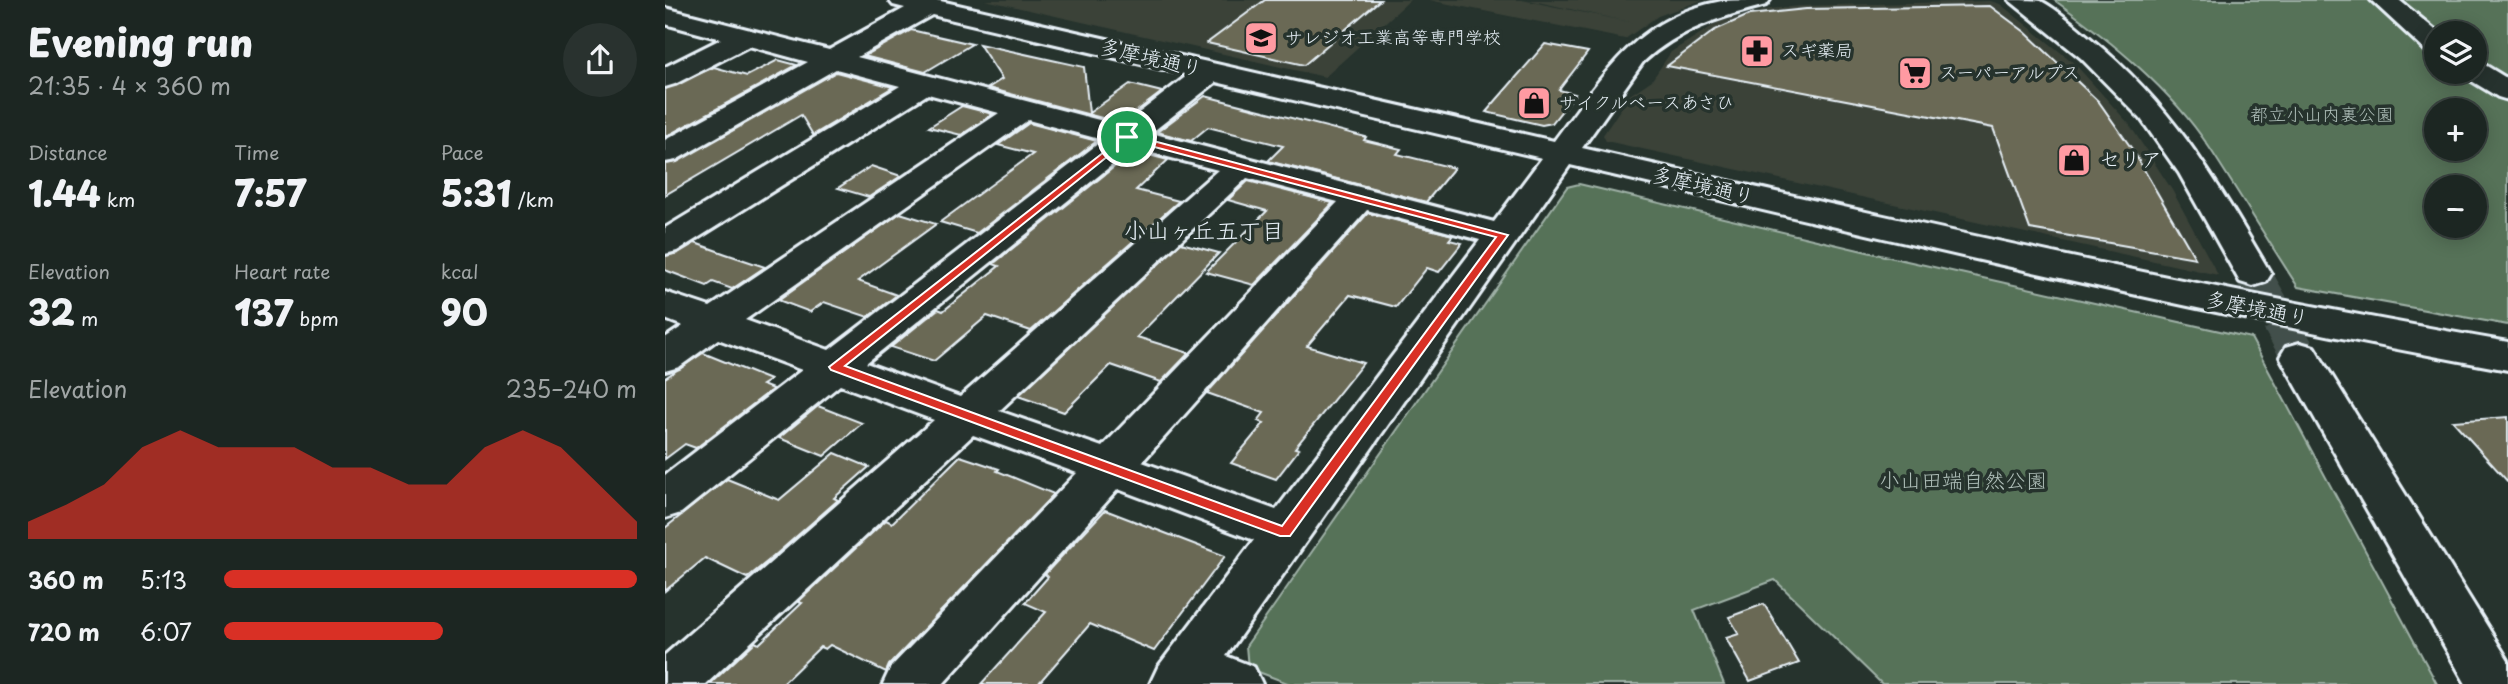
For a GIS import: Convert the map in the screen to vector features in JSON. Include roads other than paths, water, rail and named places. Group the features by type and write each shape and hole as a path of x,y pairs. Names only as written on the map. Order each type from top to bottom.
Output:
{"street":[{"path":"1235,684 1183,675 1624,66 1643,46 1692,18 1757,0"},
{"path":"2022,0 2106,65 2159,122 2185,158 2253,274"},
{"path":"2384,0 2424,35"},
{"path":"665,153 832,60 916,3"},
{"name":"多摩境通り","path":"916,3 2001,255 2343,326 2508,356"},
{"path":"665,17 1503,235"},
{"path":"665,78 746,37"},
{"path":"665,500 1210,72"},
{"path":"2487,78 2508,91"},
{"path":"665,243 924,84"},
{"path":"665,357 1023,110"},
{"path":"670,684 1241,167"},
{"path":"909,684 1360,198"},
{"path":"665,304 1285,532"},
{"path":"2300,357 2494,684"}],"tunnel":[{"path":"2253,274 2300,357"}],"place":[{"name":"サレジオ工業高等専門学校","path":"1261,38"},
{"name":"スギ薬局","path":"1757,51"},
{"name":"スーパーアルプス","path":"1915,73"},
{"name":"サイクルベースあさひ","path":"1534,103"},
{"name":"セリア","path":"2074,160"}],"district":[{"name":"小山ヶ丘五丁目","path":"1204,231"}],"park label":[{"name":"都立小山内裏公園","path":"2322,115"},
{"name":"小山田端自然公園","path":"1963,481"}]}
